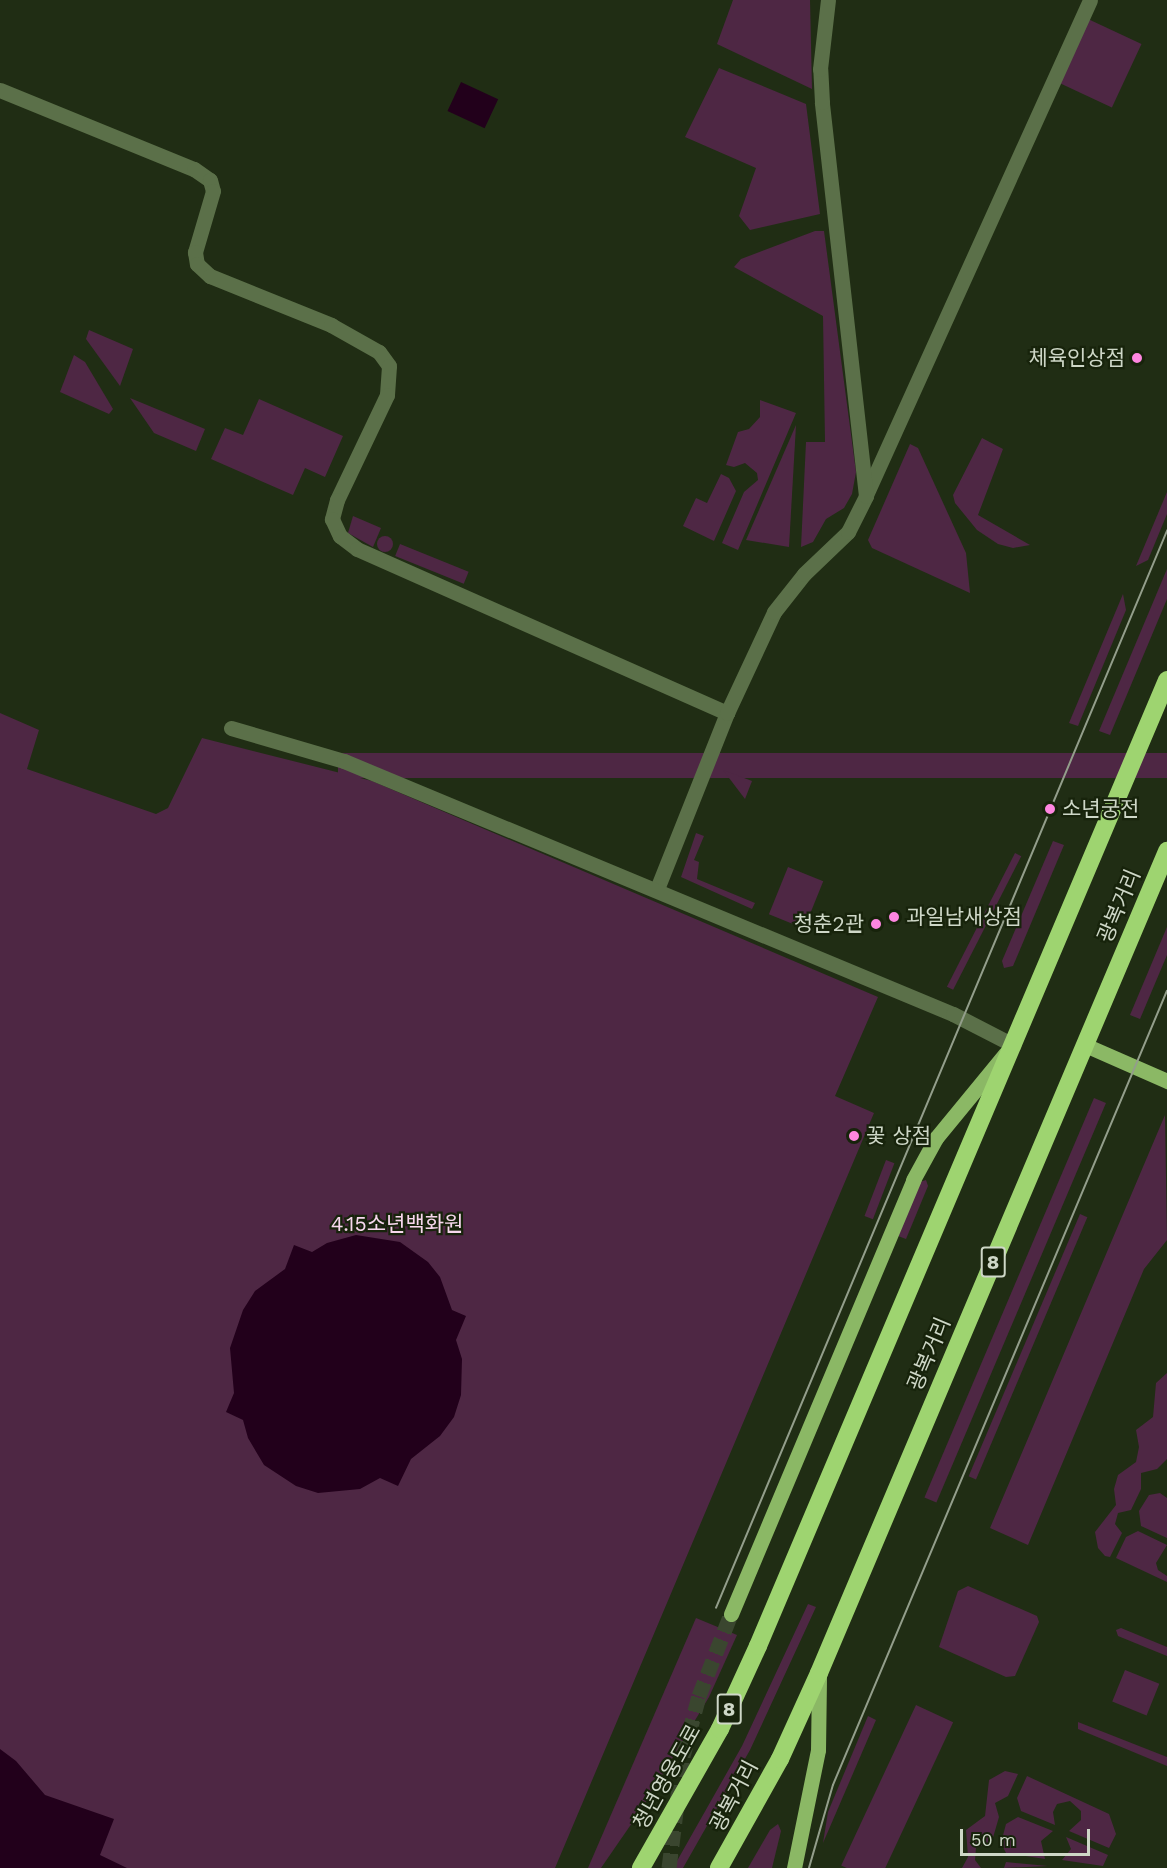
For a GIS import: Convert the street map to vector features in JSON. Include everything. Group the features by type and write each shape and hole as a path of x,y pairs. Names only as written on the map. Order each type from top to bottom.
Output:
{"highway":[{"name":"광복거리","path":"802,1542 1167,680"},
{"name":"광복거리","path":"720,1868 780,1758 819,1673 1167,850"},
{"name":"청년영웅도로","path":"641,1868 720,1730 802,1542"}],"main road":[{"path":"731,1614 913,1180 936,1138 1013,1045"},
{"path":"1085,1045 1167,1081"},
{"path":"794,1868 818,1750 819,1673"}],"street":[{"path":"828,0 820,69 822,102 866,495"},
{"path":"657,889 727,713 774,612 804,574 848,532 1090,0"},
{"path":"0,90 194,169 210,180 213,191 195,252 197,264 210,276 331,326 379,352 389,366 387,395 338,500 332,519 339,536 357,549 727,713"},
{"path":"231,728 344,761 657,889 953,1014 1013,1045"}],"green space":[{"path":"733,0 810,0 812,89 717,44"},
{"path":"1088,19 1141,44 1112,107 1058,82"},
{"path":"719,68 806,104 820,214 750,230 739,216 756,168 685,137"},
{"path":"815,231 824,231 856,472 852,494 844,508 826,519 813,542 801,547 806,442 825,442 823,316 734,267 741,259"},
{"path":"89,330 133,349 120,386 86,339"},
{"path":"74,355 85,362 113,409 109,414 60,392"},
{"path":"130,398 205,429 196,451 154,433"},
{"path":"259,399 343,436 325,477 305,468 293,495 211,459 225,428 243,435"},
{"path":"760,400 796,413 738,550 722,543 744,492 758,480 757,473 745,463 734,467 726,465 738,432 749,429 760,417"},
{"path":"796,425 789,547 746,540"},
{"path":"982,438 1003,449 978,515 1030,545 1013,548 998,544 977,530 955,503 953,495"},
{"path":"910,444 918,448 966,553 970,593 872,548 868,540"},
{"path":"721,474 729,478 736,491 714,541 683,526 696,498 707,503"},
{"path":"1167,492 1167,514 1148,560 1136,566"},
{"path":"353,516 381,528 373,547 348,533"},
{"path":"385,536 393,544 385,552 377,544"},
{"path":"400,544 469,572 464,584 395,556"},
{"path":"1167,569 1167,599 1110,735 1099,731"},
{"path":"1123,594 1126,610 1078,726 1069,723"},
{"name":"4.15소년백화원","path":"0,713 39,730 27,769 156,814 168,808 202,738 372,781 878,997 835,1096 874,1113 555,1868 0,1868"},
{"path":"338,753 1167,753 1167,778 338,778"},
{"path":"723,770 752,781 745,799"},
{"path":"696,833 704,836 694,860 699,862 697,879 755,903 752,909 681,877"},
{"path":"1053,841 1064,845 1013,966 1004,968 1002,961"},
{"path":"1015,853 1021,856 953,990 947,987"},
{"path":"788,867 823,881 804,929 769,914"},
{"path":"1167,927 1167,955 1140,1019 1130,1015"},
{"path":"1094,1098 1106,1103 936,1503 924,1497"},
{"path":"1165,1115 1167,1240 1144,1269 1028,1545 990,1528"},
{"path":"886,1160 894,1163 873,1219 864,1216"},
{"path":"926,1180 928,1186 906,1239 898,1236 920,1182"},
{"path":"1080,1214 1087,1217 976,1479 969,1476"},
{"path":"1167,1373 1167,1459 1157,1469 1141,1473 1141,1489 1131,1510 1118,1513 1115,1524 1122,1533 1110,1557 1105,1556 1098,1548 1095,1532 1116,1505 1114,1489 1118,1475 1136,1462 1139,1447 1136,1430 1153,1417 1156,1383"},
{"path":"1160,1493 1167,1498 1167,1538 1141,1526 1139,1511 1149,1495"},
{"path":"1138,1531 1167,1545 1156,1563 1158,1570 1167,1576 1167,1582 1116,1558 1126,1537"},
{"path":"968,1586 1037,1616 1039,1622 1015,1676 1006,1677 939,1647 958,1591"},
{"path":"808,1604 816,1607 750,1750 683,1868 673,1868 742,1746"},
{"path":"696,1618 737,1635 709,1697 643,1807 601,1868 588,1868"},
{"path":"1121,1628 1167,1647 1167,1656 1118,1636 1116,1630"},
{"path":"1125,1670 1159,1684 1147,1715 1112,1702"},
{"path":"916,1705 953,1722 885,1868 847,1868 841,1865"},
{"path":"868,1716 876,1720 823,1843 828,1812"},
{"path":"1078,1722 1167,1757 1167,1766 1078,1729"},
{"path":"1005,1771 1018,1774 1008,1796 995,1803 999,1817 992,1841 976,1848 975,1860 981,1868 962,1868 968,1857 966,1830 985,1816 989,1780"},
{"path":"1027,1776 1109,1814 1116,1834 1109,1848 1069,1831 1081,1820 1081,1811 1070,1801 1057,1804 1053,1812 1055,1825 1021,1811 1017,1798"},
{"path":"1018,1817 1053,1831 1041,1841 1045,1859 1006,1853 1001,1843 1006,1824"},
{"path":"778,1824 781,1831 772,1868 748,1868 770,1830"},
{"path":"1066,1837 1108,1855 1103,1866 1062,1860 1071,1849"},
{"path":"1006,1862 1048,1866 1004,1868"}],"shaded area":[{"path":"461,82 498,99 485,128 447,111"},
{"path":"356,1235 400,1242 428,1262 440,1277 452,1310 466,1316 456,1340 462,1359 461,1395 454,1417 440,1436 411,1459 398,1486 380,1478 360,1489 318,1493 296,1486 264,1465 248,1438 243,1420 226,1412 234,1393 230,1348 243,1310 255,1291 285,1269 294,1245 312,1252 327,1243"},
{"path":"0,1749 16,1761 45,1795 114,1819 100,1855 127,1868 0,1868"}],"tunnel":[{"path":"669,1868 683,1756 699,1696 731,1614"}],"tram line":[{"path":"716,1608 1167,531"},
{"path":"809,1868 833,1785 1167,991"}],"place":[{"name":"체육인상점","path":"1137,358"},
{"name":"소년궁전","path":"1050,809"},
{"name":"과일남새상점","path":"894,917"},
{"name":"청춘2관","path":"876,924"},
{"name":"꽃 상점","path":"854,1136"}]}
